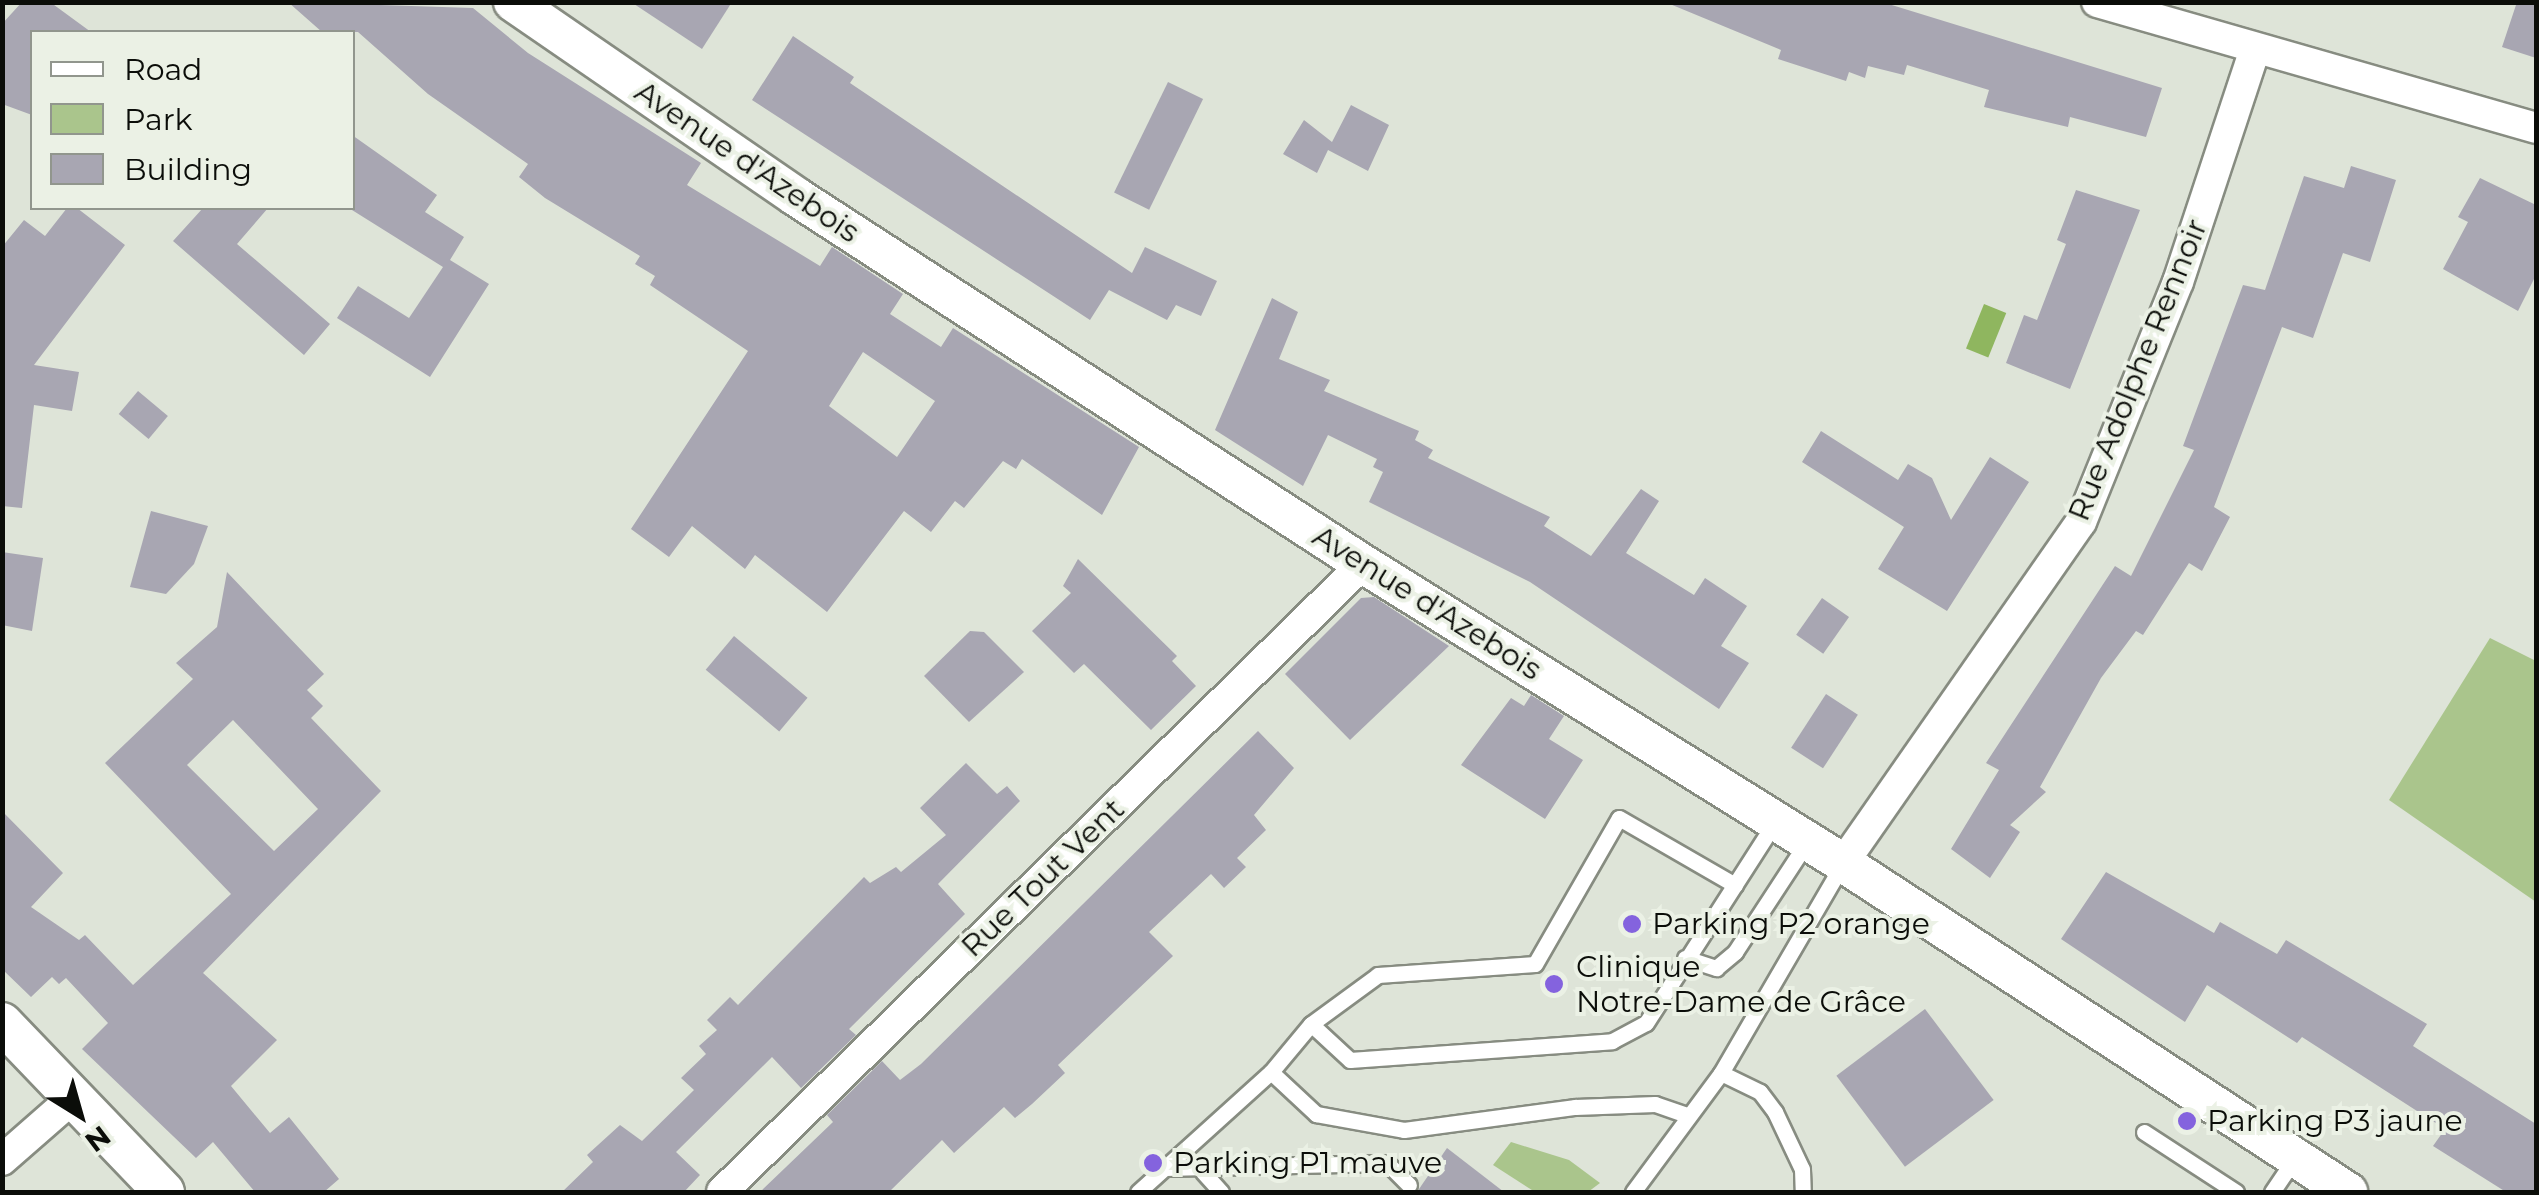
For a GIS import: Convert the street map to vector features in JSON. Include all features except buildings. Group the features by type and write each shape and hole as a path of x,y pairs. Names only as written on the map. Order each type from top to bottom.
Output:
{"main road":[{"path":"2,1022 164,1192"}],"street":[{"name":"Avenue d'Azebois","path":"512,2 795,196 1363,564 1843,863 2342,1191"},
{"path":"2097,2 2254,52 2536,128"},
{"name":"Rue Adolphe Rennoir","path":"1843,863 2081,522 2178,282 2254,52"},
{"name":"Rue Tout Vent","path":"722,1192 1363,564"},
{"path":"2,1160 74,1096"}],"lane":[{"path":"1138,1192 1271,1072 1312,1024 1378,975 1535,964 1619,818 1735,884"},
{"path":"1312,1024 1350,1060 1612,1040 1646,1023 1735,884 1791,832"},
{"path":"1686,958 1716,968 1736,952 1791,832"},
{"path":"1633,1192 1721,1073 1843,863"},
{"path":"1271,1072 1316,1114 1404,1130 1618,1105 1655,1104 1687,1115"},
{"path":"1721,1073 1760,1092 1775,1112 1802,1170 1804,1192"},
{"path":"2144,1132 2236,1192"},
{"path":"2272,1192 2294,1158"},
{"path":"1164,1168 1203,1172 1387,1163 1409,1185"},
{"path":"1203,1172 1221,1192"}],"green space":[{"path":"2490,638 2536,661 2536,902 2389,800"},
{"path":"1511,1142 1569,1160 1600,1183 1588,1192 1535,1192 1493,1165"}],"shaded area":[{"path":"1984,304 2006,313 1988,357 1966,349"}],"place":[{"name":"Parking P2 orange","path":"1632,924"},
{"name":"Clinique Notre-Dame de Grâce","path":"1554,984"},
{"name":"Parking P3 jaune","path":"2187,1121"},
{"name":"Parking P1 mauve","path":"1153,1163"}]}
